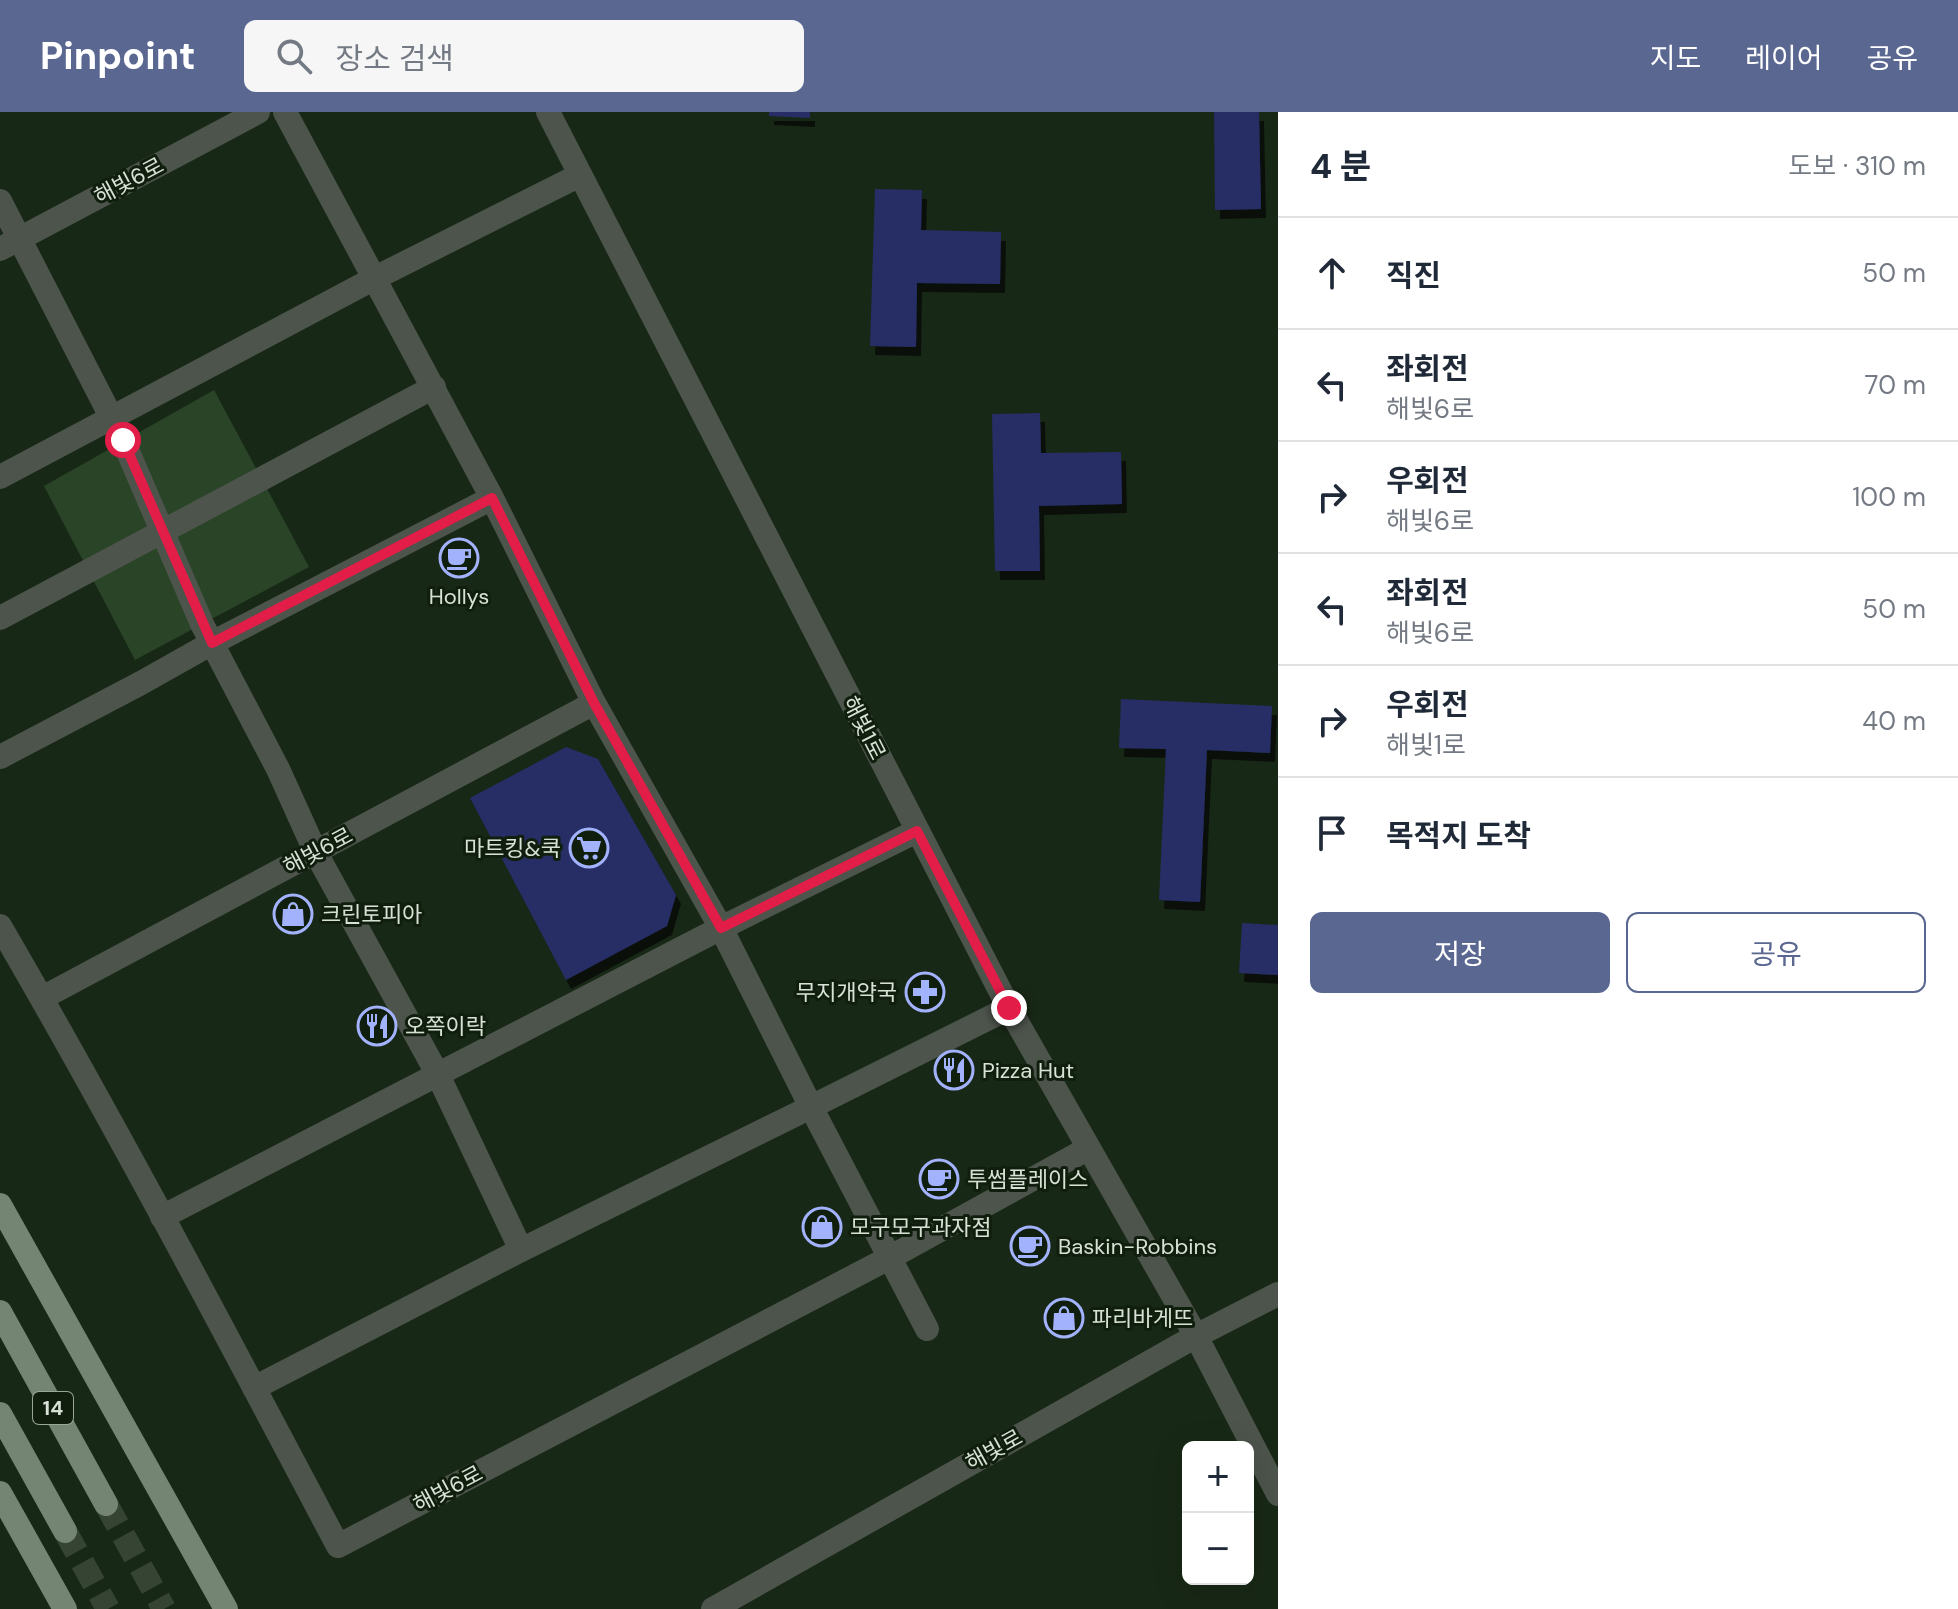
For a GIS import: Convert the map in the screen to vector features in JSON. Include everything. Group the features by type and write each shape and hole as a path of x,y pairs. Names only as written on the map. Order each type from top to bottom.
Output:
{"main road":[{"path":"0,1205 226,1609"},
{"name":"14","path":"0,1312 106,1504"},
{"name":"14","path":"0,1414 65,1531"},
{"path":"0,1493 65,1609"}],"street":[{"name":"해빛6로","path":"10,244 258,112"},
{"path":"285,112 434,387 594,703 721,928 927,1329"},
{"name":"해빛1로","path":"548,112 1009,1008 1196,1336 1278,1494"},
{"path":"0,477 375,278 580,175"},
{"path":"0,201 10,244 123,440 212,643 278,769 316,853 438,1075 521,1250"},
{"path":"0,618 434,387"},
{"path":"0,757 492,498"},
{"name":"해빛6로","path":"42,998 594,703"},
{"path":"162,1217 721,928 917,831"},
{"name":"해빛6로","path":"0,926 162,1217 338,1546 889,1258 1089,1148"},
{"path":"254,1388 521,1250 1009,1008"},
{"name":"해빛로","path":"713,1609 1196,1336 1278,1294"}],"green space":[{"path":"214,390 309,567 135,660 44,486"}],"building":[{"path":"769,112 810,112 810,118 769,116"},
{"path":"1214,112 1259,112 1261,209 1215,210"},
{"path":"875,189 922,190 921,230 1001,232 1000,284 917,283 916,347 870,346"},
{"path":"1040,413 1041,453 1121,452 1122,504 1039,506 1040,571 995,571 992,414"},
{"path":"1121,699 1272,706 1270,753 1207,750 1200,902 1159,900 1166,749 1119,748"},
{"path":"566,747 598,759 676,895 667,926 566,980 470,798"},
{"path":"1242,923 1278,925 1278,975 1239,973"}],"tunnel":[{"path":"106,1504 164,1609"},
{"path":"65,1531 108,1609"}],"place":[{"name":"Hollys","path":"459,558"},
{"name":"마트킹&쿡","path":"589,848"},
{"name":"크린토피아","path":"293,914"},
{"name":"무지개약국","path":"925,992"},
{"name":"오쪽이락","path":"377,1026"},
{"name":"Pizza Hut","path":"954,1070"},
{"name":"투썸플레이스","path":"939,1179"},
{"name":"모구모구과자점","path":"822,1227"},
{"name":"Baskin-Robbins","path":"1030,1246"},
{"name":"파리바게뜨","path":"1064,1318"}],"route":[{"path":"123,440 212,643 492,498 594,703 721,928 917,831 1009,1008"}]}
